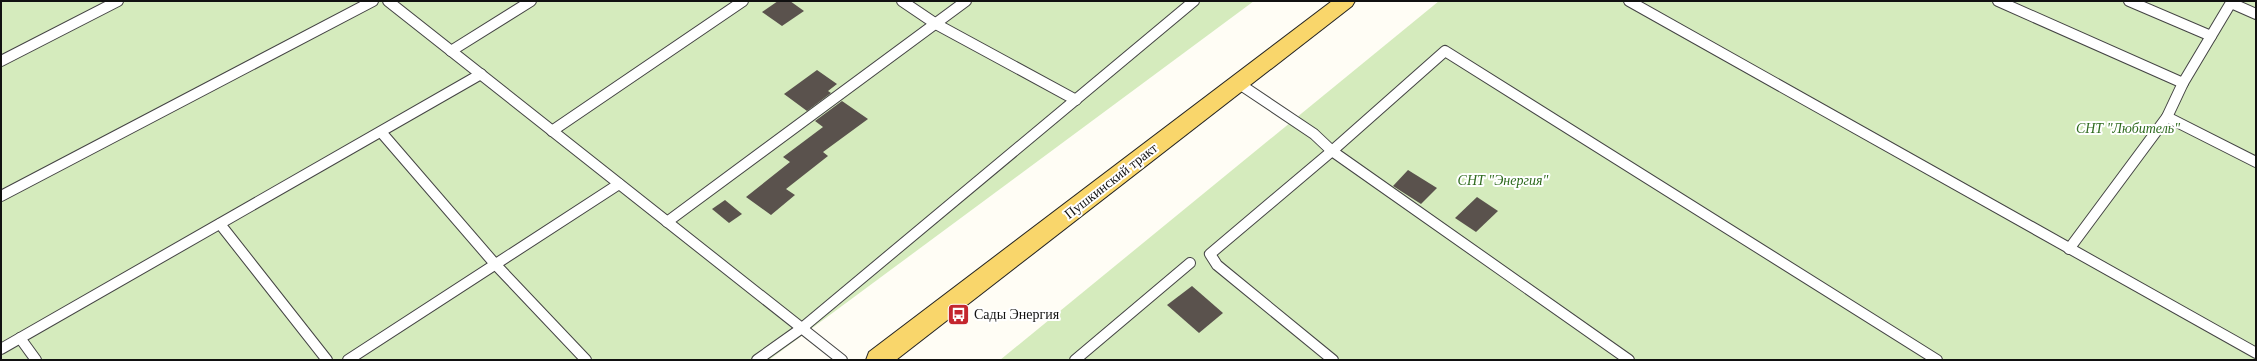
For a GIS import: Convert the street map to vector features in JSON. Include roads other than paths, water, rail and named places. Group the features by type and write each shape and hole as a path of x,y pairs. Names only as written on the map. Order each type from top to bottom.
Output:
{"main road":[{"name":"Пушкинский тракт","path":"878,360 1345,1"}],"lane":[{"path":"1,61 118,1"},
{"path":"1,196 373,1"},
{"path":"388,1 842,360"},
{"path":"451,50 531,1"},
{"path":"552,131 743,1"},
{"path":"902,1 936,24 1076,100"},
{"path":"667,222 966,1"},
{"path":"757,360 802,328 1194,1"},
{"path":"1629,1 2256,353"},
{"path":"1998,1 2183,83"},
{"path":"2129,1 2211,36"},
{"path":"2069,249 2167,117 2183,83 2231,2 2256,14"},
{"path":"1333,360 1217,265 1210,254 1332,151 1446,51 1937,360"},
{"path":"1,349 481,74"},
{"path":"1238,83 1314,134 1332,151 1629,360"},
{"path":"2167,117 2256,162"},
{"path":"381,132 495,264 586,360"},
{"path":"348,360 619,184"},
{"path":"220,224 328,360"},
{"path":"1076,360 1190,264"},
{"path":"20,338 36,360"}],"place":[{"name":"Сады Энергия","path":"958,314"}],"park label":[{"name":"СНТ \"Любитель\"","path":"2128,128"},
{"name":"СНТ \"Энергия\"","path":"1503,180"}]}
